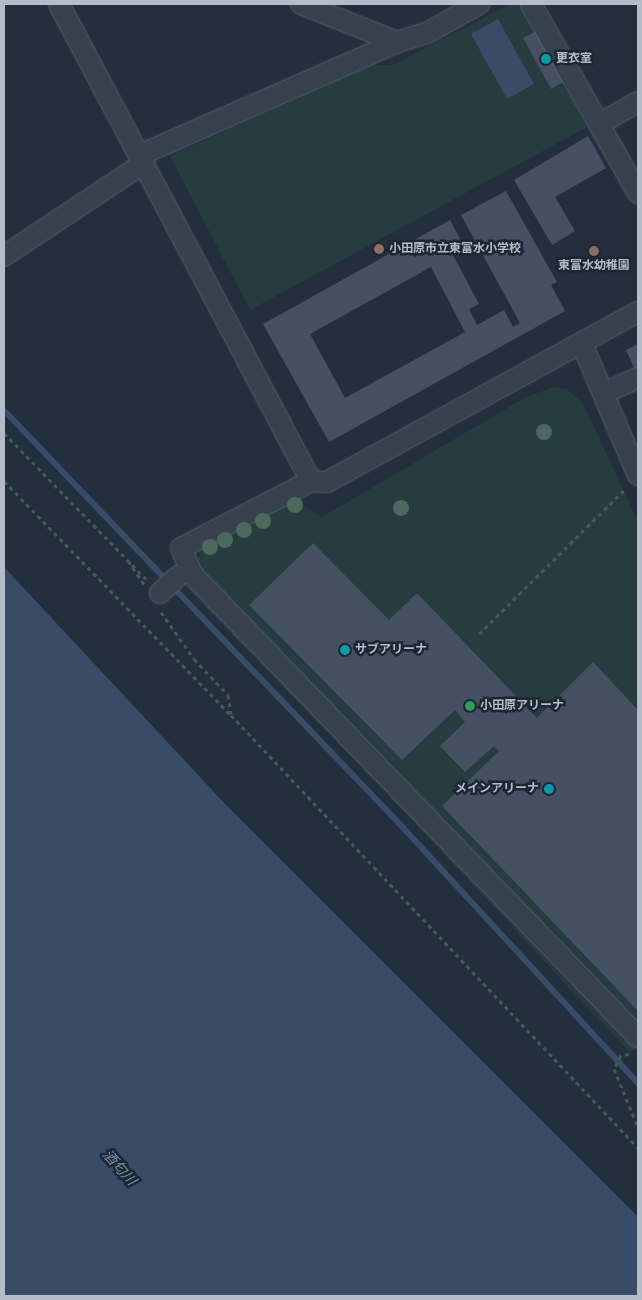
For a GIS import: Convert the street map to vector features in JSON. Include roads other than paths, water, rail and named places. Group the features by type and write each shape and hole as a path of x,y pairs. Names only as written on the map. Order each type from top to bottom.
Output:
{"street":[{"path":"59,4 311,481"},
{"path":"301,4 397,42"},
{"path":"4,256 142,159 397,42 427,32 479,4"},
{"path":"531,4 638,193"},
{"path":"599,124 638,102"},
{"path":"638,312 327,482 311,481 181,548 192,574 638,1037"},
{"path":"582,344 604,393 635,479"},
{"path":"604,393 638,378"},
{"path":"157,597 178,576"}],"water":[{"path":"498,19 534,84 507,99 471,34"},
{"name":"酒匂川","path":"4,567 227,806 638,1217 638,1296 4,1296"}],"waterway":[{"path":"4,410 402,826 638,1083"}],"place":[{"name":"更衣室","path":"546,59"},
{"name":"小田原市立東富水小学校","path":"379,249"},
{"name":"東富水幼稚園","path":"594,251"},
{"name":"サブアリーナ","path":"345,650"},
{"name":"小田原アリーナ","path":"470,706"},
{"name":"メインアリーナ","path":"549,789"}]}
